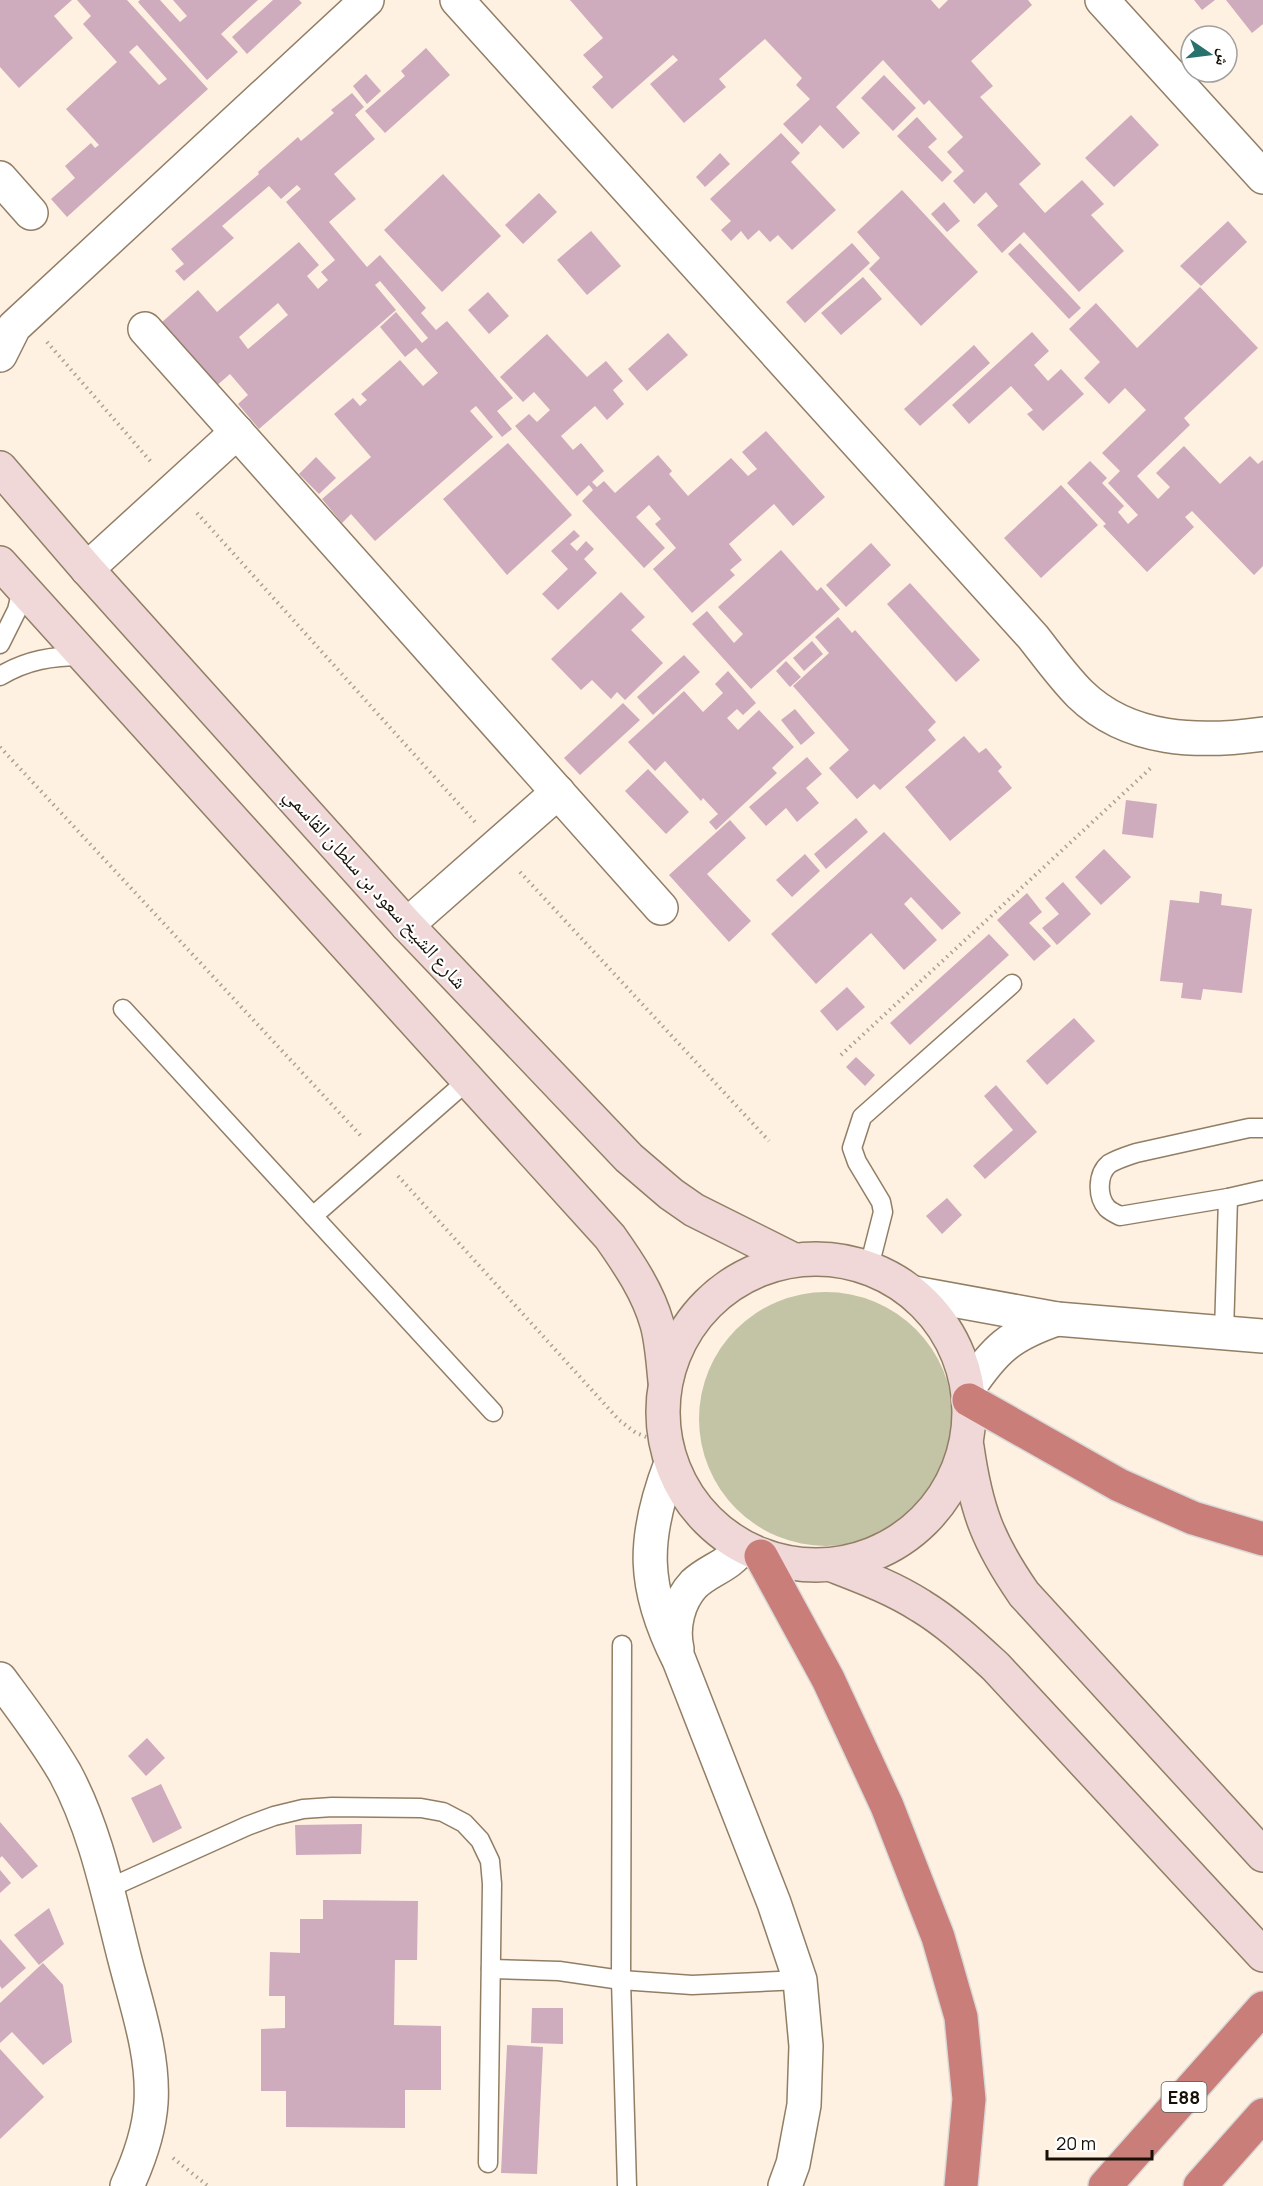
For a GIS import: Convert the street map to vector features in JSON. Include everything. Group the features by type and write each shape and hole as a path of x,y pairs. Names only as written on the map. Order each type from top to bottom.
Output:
{"highway":[{"path":"969,1395 1119,1485 1193,1518 1263,1539"},
{"path":"752,1552 833,1690 886,1806 938,1937 961,2017 969,2099 961,2186"},
{"name":"E88","path":"1105,2186 1263,2008"},
{"path":"1200,2186 1263,2115"}],"main road":[{"name":"شارع الشيخ سعود بن سلطان القاسمي","path":"0,468 87,569 407,925 629,1158 671,1194 694,1210 792,1259"},
{"path":"0,563 610,1237 645,1293 657,1325 665,1381 662,1413 668,1454 683,1488 698,1512 718,1532 752,1552 796,1565 832,1565 870,1556 904,1538 933,1512 954,1480 966,1444"},
{"path":"665,1381 682,1337 710,1300 748,1273 792,1259 818,1257 844,1260 893,1277 914,1293 940,1320 958,1353 969,1395 966,1444 972,1484 983,1523 1001,1560 1024,1594 1053,1623 1263,1855"},
{"path":"832,1565 878,1583 921,1606 960,1634 996,1667 1263,1955"}],"street":[{"path":"10,333 367,0"},
{"path":"457,0 1033,637 1081,696 1131,726 1159,735 1183,739 1238,722 1263,717"},
{"path":"1102,0 1263,177"},
{"path":"0,178 31,213"},
{"path":"145,329 661,908"},
{"path":"87,569 237,432"},
{"path":"1033,637 1092,683 1114,697 1139,708 1216,730 1263,734"},
{"path":"407,925 558,792"},
{"path":"914,1293 1057,1320 1263,1335"},
{"path":"969,1395 985,1364 1005,1344 1030,1328 1057,1320"},
{"path":"668,1454 651,1528 650,1562 653,1596 664,1629 679,1660 774,1903 800,1980 806,2046 804,2105 793,2164 785,2186"},
{"path":"679,1660 675,1640 676,1619 683,1600 695,1584 752,1552"},
{"path":"0,1679 38,1729 66,1775 89,1830 107,1889 146,2040 151,2072 151,2104 146,2135 136,2166 126,2186"}],"lane":[{"path":"0,644 17,609 22,589"},
{"path":"0,676 15,667 38,659 82,656"},
{"path":"869,1267 883,1212 881,1202 856,1162 852,1148 862,1118 1012,984"},
{"path":"123,1009 493,1412"},
{"path":"313,1216 467,1081"},
{"path":"1263,1128 1249,1128 1136,1153 1107,1166 1100,1179 1100,1195 1107,1208 1120,1216 1263,1190"},
{"path":"1224,1333 1228,1198"},
{"path":"622,1645 621,1980 627,2186"},
{"path":"107,1889 247,1826 303,1809 421,1808 443,1812 464,1823 480,1840 490,1861 492,1884 488,2163"},
{"path":"491,1969 559,1971 621,1980 704,1985 800,1980"}],"path":[{"path":"10,333 175,489 496,846 769,1141"},
{"path":"841,1055 1183,739"},
{"path":"0,747 381,1157 619,1420 668,1454"}],"green space":[{"path":"826,1292 851,1295 875,1302 886,1307 916,1329 938,1359 943,1370 950,1394 953,1419 950,1444 943,1468 938,1479 916,1509 886,1531 875,1536 851,1543 826,1546 801,1543 777,1536 766,1531 736,1509 714,1479 709,1468 702,1444 699,1419 702,1394 709,1370 714,1359 736,1329 766,1307 777,1302 801,1295"}],"building":[{"path":"0,0 72,0 54,16 73,38 19,88 0,67"},
{"path":"77,0 127,0 208,89 67,217 51,199 75,178 65,166 91,143 95,148 99,145 66,109 117,62 83,24 91,16","holes":["137,45 167,79 159,85 129,52"]},
{"path":"140,0 160,0 180,22 187,16 173,0 258,0 221,34 238,52 207,80 138,2"},
{"path":"273,0 299,0 302,3 247,54 232,37"},
{"path":"570,0 931,0 939,9 948,0 1028,0 1032,5 971,61 993,86 980,97 1041,164 1019,184 1045,213 1082,180 1104,204 1091,215 1124,251 1079,292 1024,232 1002,253 977,225 998,206 986,192 974,204 953,181 964,171 947,152 963,137 929,100 924,105 883,60 836,107 860,133 843,149 820,125 802,144 783,124 810,99 796,85 802,78 765,39 719,79 726,87 684,123 650,84 678,60 673,55 612,109 592,87 603,77 583,55 603,38"},
{"path":"1194,0 1215,0 1202,10"},
{"path":"1226,0 1263,0 1263,24 1252,33"},
{"path":"426,48 450,75 385,133 365,111 405,76 401,71"},
{"path":"366,74 381,91 367,104 353,86"},
{"path":"884,75 916,108 893,131 861,98"},
{"path":"352,93 364,107 355,115 375,139 334,174 356,199 329,222 367,267 380,255 426,308 421,313 436,330 447,321 513,398 497,411 512,429 502,437 476,406 470,411 493,437 375,541 351,514 342,523 322,499 371,457 334,414 353,398 360,406 367,400 361,394 400,360 423,386 438,373 416,348 405,357 380,327 396,312 422,343 428,338 380,281 375,285 396,310 259,429 238,404 248,395 230,374 215,387 161,323 198,290 217,312 299,242 319,265 307,276 318,289 328,280 321,272 335,260 286,202 301,189 297,185 281,199 269,186 222,226 234,238 184,281 175,271 184,264 171,249 259,174 258,172 298,137 301,141 334,113 331,110","holes":["278,303 288,315 248,349 239,337"]},
{"path":"1131,115 1159,145 1114,187 1085,158"},
{"path":"917,117 937,139 928,147 952,172 942,182 897,136"},
{"path":"781,133 800,153 791,162 836,210 792,250 778,235 770,242 759,230 748,240 741,231 731,241 721,230 731,221 710,199"},
{"path":"720,153 730,164 705,187 696,177"},
{"path":"443,174 501,236 442,292 384,230"},
{"path":"902,190 978,272 921,326 869,269 880,258 857,232"},
{"path":"539,193 557,212 523,244 505,225"},
{"path":"944,202 960,221 947,232 931,214"},
{"path":"1228,221 1247,242 1201,286 1180,266"},
{"path":"591,231 621,266 587,295 557,260"},
{"path":"852,243 870,263 805,323 786,302"},
{"path":"1020,243 1081,308 1069,319 1008,254"},
{"path":"863,277 882,299 841,335 821,313"},
{"path":"1200,287 1258,348 1184,418 1190,425 1137,476 1158,499 1170,487 1156,473 1184,446 1220,484 1250,456 1258,464 1263,460 1263,566 1254,575 1192,511 1185,517 1194,527 1147,572 1103,526 1106,524 1067,483 1090,461 1107,478 1102,483 1124,506 1118,512 1128,524 1138,515 1108,483 1120,471 1102,453 1146,410 1125,388 1109,404 1084,378 1100,362 1069,329 1096,303 1137,348"},
{"path":"488,292 509,316 489,334 468,310"},
{"path":"1032,332 1049,351 1034,365 1048,381 1061,369 1084,394 1043,431 1027,414 1033,410 1011,386 969,424 952,405"},
{"path":"668,333 688,355 647,391 628,369"},
{"path":"547,334 587,377 606,361 623,381 613,390 624,404 607,420 595,406 561,436 573,450 581,443 604,471 592,482 597,487 604,481 615,493 658,455 672,471 669,474 688,496 731,458 748,476 757,469 742,452 766,431 825,497 793,526 774,504 729,544 742,560 730,570 735,575 692,613 653,569 676,548 655,524 661,519 649,505 636,517 665,548 644,568 582,501 593,490 589,485 577,496 515,426 529,414 537,422 550,410 534,392 523,402 500,377"},
{"path":"974,345 990,363 920,426 904,409"},
{"path":"508,443 572,515 507,575 443,499"},
{"path":"316,457 336,478 319,494 299,474"},
{"path":"1061,485 1098,525 1041,578 1004,538"},
{"path":"574,530 580,536 570,544 577,551 586,541 594,549 584,559 597,573 558,610 542,594 568,569 551,551"},
{"path":"871,543 891,565 846,607 826,585"},
{"path":"781,550 817,591 821,587 840,609 751,689 692,624 707,611 734,643 743,634 718,607"},
{"path":"910,583 980,660 956,682 887,604"},
{"path":"621,592 645,617 631,630 663,663 625,700 617,692 611,699 592,680 581,690 551,659"},
{"path":"838,617 852,633 855,630 936,722 928,730 936,740 880,790 874,784 857,799 829,768 849,750 793,686 829,653 815,637"},
{"path":"812,641 823,654 804,671 793,658"},
{"path":"684,655 700,672 653,715 637,697"},
{"path":"786,661 801,677 790,687 776,671"},
{"path":"728,671 756,703 743,715 737,709 727,718 738,730 759,710 794,747 772,768 777,773 716,830 709,822 718,814 703,798 701,801 665,761 655,771 628,742 684,691 703,712 723,693 715,684"},
{"path":"623,703 640,720 580,775 564,758"},
{"path":"795,709 815,733 801,745 781,720"},
{"path":"964,736 979,753 986,748 1002,767 998,771 1012,788 950,841 905,787"},
{"path":"807,757 822,774 806,788 819,803 797,822 786,808 766,826 749,807"},
{"path":"648,769 689,812 666,834 625,791"},
{"path":"1126,800 1157,804 1153,838 1122,834"},
{"path":"856,818 868,832 826,869 814,854"},
{"path":"730,820 746,838 707,874 751,921 729,942 669,875"},
{"path":"884,832 961,913 942,930 911,897 904,904 937,940 904,970 871,933 816,984 771,934"},
{"path":"1104,849 1131,877 1101,905 1075,877"},
{"path":"805,854 820,871 792,897 776,880"},
{"path":"1063,882 1091,914 1057,945 1042,928 1059,914 1045,898"},
{"path":"1200,891 1222,894 1221,905 1252,909 1242,993 1203,989 1201,1000 1181,998 1183,983 1160,981 1170,900 1199,903"},
{"path":"1027,893 1042,912 1029,923 1051,946 1034,961 997,920"},
{"path":"989,934 1009,955 910,1045 890,1023"},
{"path":"847,987 865,1007 837,1031 820,1011"},
{"path":"1074,1018 1095,1041 1047,1085 1026,1061"},
{"path":"856,1057 875,1075 865,1086 846,1067"},
{"path":"996,1085 1037,1132 985,1179 973,1166 1013,1130 984,1096"},
{"path":"947,1198 962,1215 942,1234 926,1216"},
{"path":"147,1738 165,1758 146,1776 128,1756"},
{"path":"161,1784 182,1828 153,1843 131,1798"},
{"path":"0,1822 38,1866 22,1879 2,1856 0,1858"},
{"path":"362,1824 361,1854 296,1855 295,1825"},
{"path":"0,1870 11,1883 0,1893"},
{"path":"323,1900 418,1901 417,1960 395,1960 394,2025 441,2026 441,2090 405,2090 405,2128 286,2127 286,2091 261,2091 261,2029 285,2028 285,1996 269,1996 270,1952 300,1953 300,1919 323,1919"},
{"path":"49,1908 64,1944 39,1965 14,1935"},
{"path":"0,1939 26,1968 2,1989 0,1986"},
{"path":"43,1963 63,1985 72,2042 43,2065 12,2032 0,2043 0,2003"},
{"path":"532,2008 563,2008 563,2044 531,2043"},
{"path":"507,2045 543,2047 537,2174 501,2173"},
{"path":"0,2049 44,2097 0,2139"}]}
